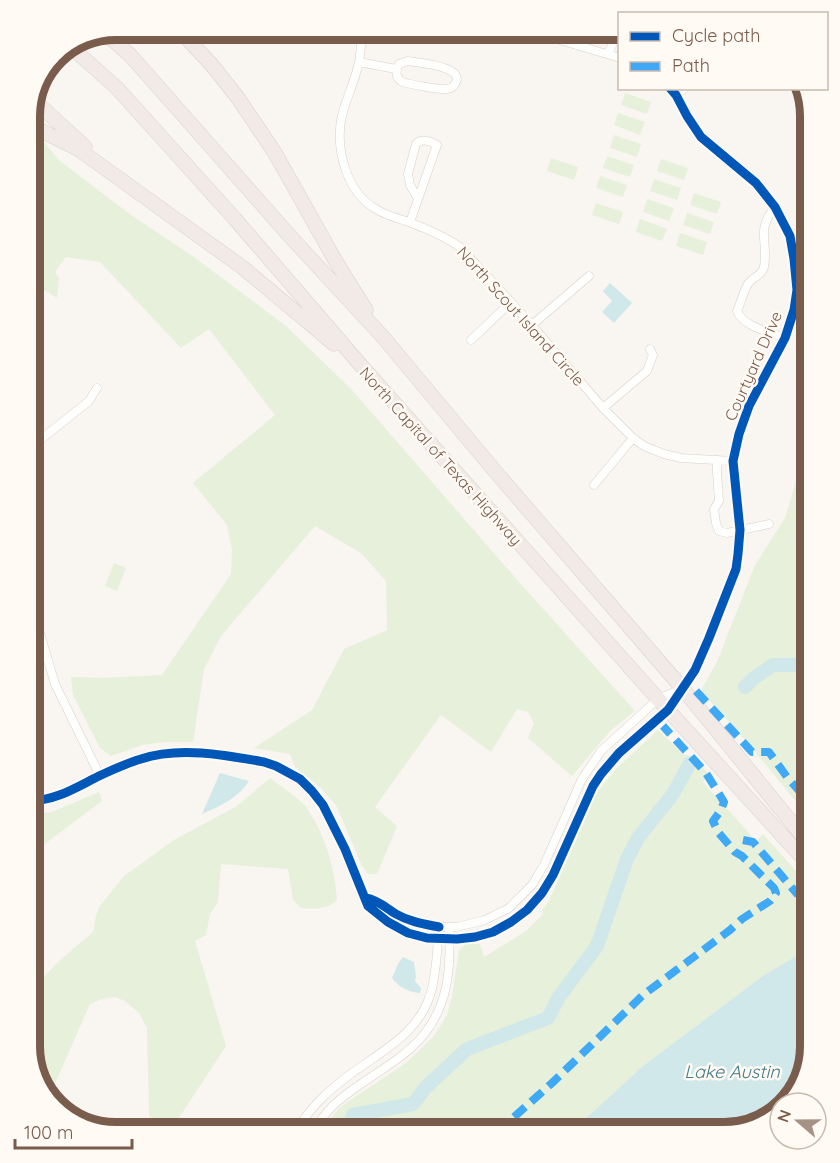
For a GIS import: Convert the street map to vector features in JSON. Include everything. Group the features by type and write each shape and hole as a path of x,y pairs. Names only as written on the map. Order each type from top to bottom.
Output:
{"highway":[{"name":"North Capital of Texas Highway","path":"113,40 130,55 288,234 383,337 683,689 800,833"},
{"path":"189,40 238,98 275,153 335,260 383,337"},
{"name":"North Capital of Texas Highway","path":"76,52 117,88 235,219 365,370 800,855"},
{"path":"42,107 124,182"},
{"path":"41,130 78,148 242,267 365,370"}],"street":[{"name":"North Scout Island Circle","path":"361,40 359,62 341,120 341,150 350,180 359,196 378,211 449,239 460,247 532,325 603,408 644,446 682,458 733,460"},
{"path":"568,41 618,57"},
{"path":"608,54 614,41"},
{"path":"408,61 448,69 456,74 457,79 452,87 446,90 401,81 397,77 396,69 399,64 408,61"},
{"path":"359,62 396,69"},
{"name":"Courtyard Drive","path":"40,800 68,793 142,758 165,753 186,752 248,759 276,766 300,779 312,791 323,805 345,849 368,906 388,922 408,933 437,939 475,937 493,932 527,910 542,893 556,870 593,786 601,774 619,753 668,710 695,670 706,646 736,569 740,530 733,460 739,434 749,406 785,338 794,310 797,290 790,236 775,207 756,183 701,137 673,92"},
{"path":"410,222 437,145 433,142 418,141 408,174 410,185 418,199"},
{"path":"775,207 766,217 763,228 764,266 762,272 750,281 737,311 744,322 785,338"},
{"path":"532,325 589,276"},
{"path":"471,340 511,302"},
{"path":"603,408 647,371 653,355 650,349"},
{"path":"41,440 89,401 97,388"},
{"path":"594,485 633,438"},
{"path":"717,460 719,501 714,509 718,531 727,533 769,524"},
{"path":"40,635 55,684 100,776"},
{"path":"366,898 374,899 414,922 439,927 457,927 485,920 509,908 532,885 544,865 582,779 592,763 658,699 683,689"},
{"path":"544,865 556,870"},
{"path":"303,1122 316,1103 352,1072 397,1042 413,1027 431,993 439,927"},
{"path":"320,1122 336,1103 413,1048 426,1032 436,1015 446,989 449,967 449,927"}],"green space":[{"path":"625,93 651,102 647,114 621,105"},
{"path":"618,113 645,122 640,135 614,125"},
{"path":"614,135 641,144 637,157 610,148"},
{"path":"41,140 60,161 131,215 194,257 286,326 352,390 635,711 610,731 572,776 528,738 534,723 528,712 517,709 491,752 441,715 375,807 397,826 377,874 368,874 362,866 336,805 321,788 295,767 290,754 254,748 312,710 344,649 387,630 386,581 361,553 315,526 221,636 204,669 193,742 142,745 111,756 100,748 73,695 71,677 162,675 231,574 232,550 227,525 193,483 275,415 209,329 181,348 100,262 66,257 55,272 59,278 57,298 41,288"},
{"path":"607,156 634,165 630,177 603,168"},
{"path":"551,158 578,167 574,180 547,171"},
{"path":"661,159 688,168 684,180 657,171"},
{"path":"600,176 627,185 623,197 596,188"},
{"path":"654,179 681,188 677,200 650,191"},
{"path":"694,193 721,202 717,214 690,205"},
{"path":"647,199 674,208 669,221 643,212"},
{"path":"596,203 623,212 619,224 592,215"},
{"path":"687,213 714,222 710,234 683,225"},
{"path":"640,219 667,229 662,241 636,232"},
{"path":"680,233 707,242 703,255 676,246"},
{"path":"800,468 800,807 701,690 717,662 755,565 785,518"},
{"path":"114,563 126,568 117,591 105,586"},
{"path":"658,730 681,752 696,760 710,775 703,782 756,841 763,834 800,876 800,954 764,975 643,1066 582,1122 328,1122 340,1107 406,1063 434,1036 447,1015 459,950 467,943 480,944 484,957 526,931 543,914 542,910 549,901 597,792 617,768"},
{"path":"270,778 303,803 319,828 328,852 337,900 325,907 301,908 293,900 288,869 221,864 218,902 210,914 206,935 195,941 226,1046 176,1122 154,1122 149,1116 147,1028 139,1013 125,1001 115,997 90,1004 53,1088 46,1076 41,1057 40,981 58,962 93,932 99,907 124,876 174,840 237,806"},
{"path":"99,792 102,801 40,847 40,814 52,812"}],"water":[{"path":"610,283 632,303 614,323 602,312 612,301 603,291"},
{"path":"220,773 249,781 234,797 202,814"},
{"name":"Lake Austin","path":"800,954 799,1057 794,1076 785,1091 768,1091 768,1108 753,1117 734,1122 582,1122 643,1066 764,975"},
{"path":"403,957 414,962 415,981 421,988 420,993 404,988 392,978"}],"waterway":[{"path":"745,687 773,665 800,665"},
{"path":"351,1122 353,1115 413,1104 426,1087 467,1049 548,1018 559,997 597,946 627,859 638,838 673,794 690,763"}],"marked path":[{"path":"696,691 752,752 769,752 800,792"},
{"path":"514,1117 643,995 742,919 770,901 776,893 774,888 742,856 735,852 718,832 713,821 724,802 706,773 663,726"},
{"path":"743,840 753,842 798,895"}],"cycle path":[{"path":"40,800 57,796 120,767 156,755 187,752 264,762 300,779 323,805 345,849 368,906 388,922 408,933 427,938 457,939 493,932 527,910 542,893 553,875 593,786 601,774 619,753 668,710 695,670 736,569 740,530 733,461 739,434 749,406 785,338 794,310 797,290 790,236 775,207 756,183 701,137 672,90"},
{"path":"366,898 378,902 407,919 439,927"}]}
